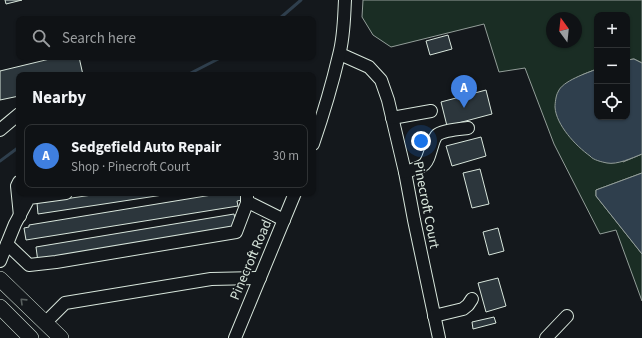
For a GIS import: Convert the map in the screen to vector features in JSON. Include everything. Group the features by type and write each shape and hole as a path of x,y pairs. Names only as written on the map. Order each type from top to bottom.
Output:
{"main road":[{"path":"0,279 61,338"},
{"path":"0,307 31,338"}],"street":[{"path":"316,136 340,54 344,29 345,0"},
{"name":"Pinecroft Court","path":"340,54 368,67 381,80 388,100 405,172 439,338"},
{"path":"392,118 432,111"},
{"path":"0,130 16,117"},
{"path":"405,172 422,167 426,163 434,139 437,135 468,128"},
{"path":"18,196 20,216"},
{"path":"0,260 15,224 29,198 44,196"},
{"name":"Pinecroft Road","path":"235,338 294,196"},
{"path":"7,244 29,265 56,262 236,232 247,198"},
{"path":"247,198 252,204 284,220"},
{"path":"45,323 65,303 211,279 260,278"},
{"path":"434,316 463,309 472,299"},
{"path":"546,338 567,316"}],"green space":[{"path":"363,0 642,0 642,63 634,59 630,60 630,12 594,12 594,70 565,84 623,162 642,154 642,173 596,190 596,196 642,254 642,301 616,230 600,234 554,144 525,68 499,72 484,24 391,47 373,35 362,17"}],"water":[{"path":"634,59 642,63 642,154 615,163 598,161 579,147 563,128 556,114 555,101 560,88 564,84 594,70 594,120 630,120 630,60"},
{"path":"642,173 642,254 596,196 596,190"}],"building":[{"path":"5,0 22,0 6,4"},
{"path":"448,35 452,49 430,55 426,41"},
{"path":"46,60 80,60 82,72 16,72 16,97 0,100 0,71"},
{"path":"486,90 492,114 447,126 441,102"},
{"path":"481,137 486,156 452,166 446,146"},
{"path":"480,169 489,204 472,208 463,173"},
{"path":"85,196 156,196 38,214 37,203"},
{"path":"206,196 246,196 246,199 237,201 238,206 26,240 24,228 29,227 29,225"},
{"path":"234,214 237,230 38,262 36,247"},
{"path":"498,228 504,251 489,255 483,232"},
{"path":"498,278 506,306 486,312 478,283"},
{"path":"494,317 496,323 473,329 472,322"}],"waterway":[{"path":"282,16 301,0"},
{"path":"193,72 216,60"},
{"path":"0,161 16,149"}],"place":[{"name":"Sedgefield Auto Repair","path":"464,108"}]}
